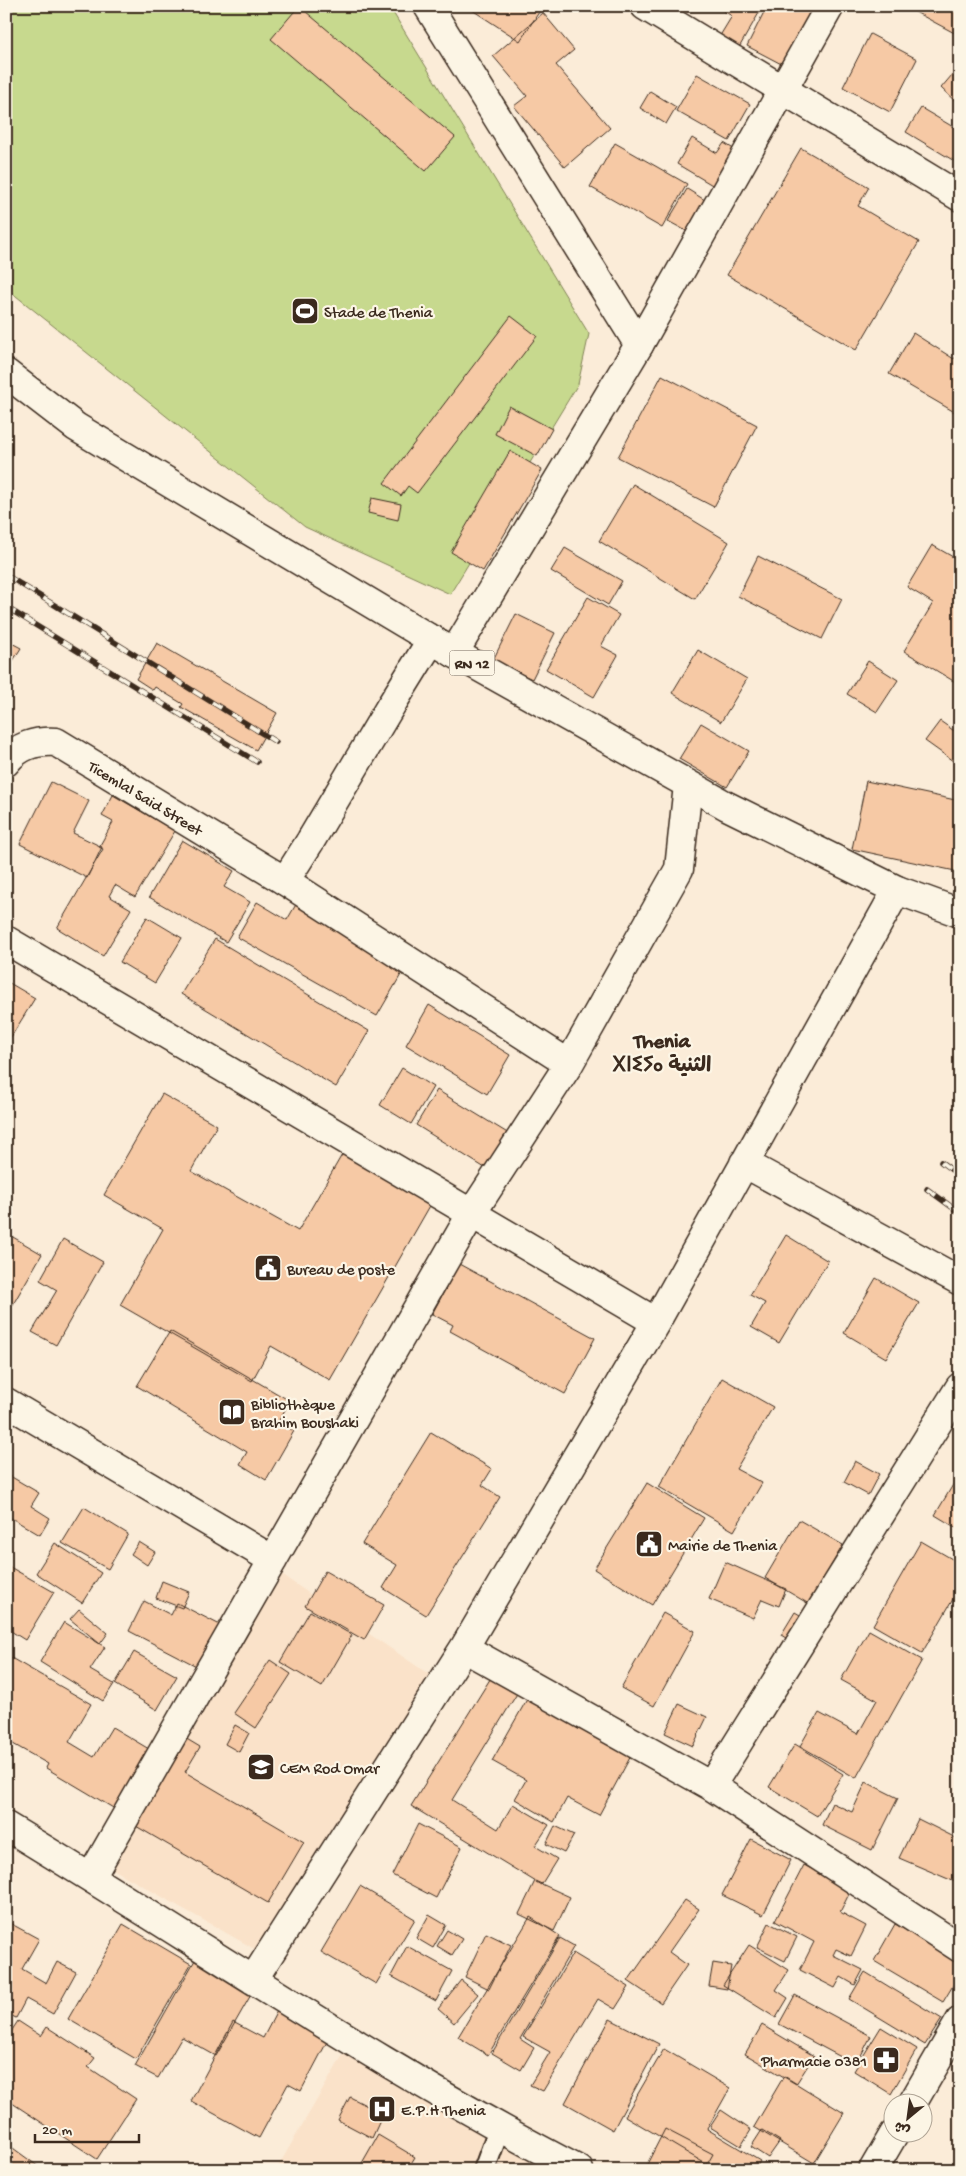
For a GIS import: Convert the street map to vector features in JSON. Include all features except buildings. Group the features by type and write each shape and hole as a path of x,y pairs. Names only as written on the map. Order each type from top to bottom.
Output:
{"street":[{"path":"428,6 639,345"},
{"path":"645,6 960,197"},
{"path":"285,881 390,707 443,646 639,345 830,6"},
{"name":"RN 12","path":"6,373 76,427 443,646 688,784 897,890 960,913"},
{"name":"Ticemlal Said Street","path":"6,762 12,754 26,745 41,741 56,742 285,881 569,1064"},
{"path":"91,1877 472,1213 569,1064 679,870 688,784"},
{"path":"253,1980 464,1648 656,1322 897,890"},
{"path":"6,940 656,1322"},
{"path":"744,1163 960,1281"},
{"path":"711,1786 960,1387"},
{"path":"6,1402 273,1560"},
{"path":"464,1648 711,1786 960,1948"},
{"path":"6,1826 91,1877 253,1980 499,2129 578,2170"},
{"path":"918,2094 960,2021"},
{"path":"873,2170 888,2144"}],"lane":[{"path":"484,2170 499,2129"}],"shaded area":[{"name":"CEM Rod Omar","path":"270,1567 430,1675 260,1952 95,1859"},
{"name":"E.P.H Thenia","path":"347,2048 558,2170 276,2170"}],"green space":[{"name":"Stade de Thenia","path":"6,6 389,6 589,334 578,384 450,594 305,527 6,288"}],"railway":[{"path":"6,575 276,742"},
{"path":"6,607 257,762"},
{"path":"941,1162 960,1176"},
{"path":"927,1189 960,1213"}],"place":[{"name":"Stade de Thenia","path":"305,311"},
{"name":"Bureau de poste","path":"268,1268"},
{"name":"Bibliothèque Brahim Boushaki","path":"232,1412"},
{"name":"Mairie de Thenia","path":"649,1544"},
{"name":"CEM Rod Omar","path":"261,1767"},
{"name":"Pharmacie 0381","path":"886,2060"},
{"name":"E.P.H Thenia","path":"382,2109"}],"district":[{"name":"Thenia ⵝⵏⵉⵢⴰ الثنية","path":"662,1052"}]}
